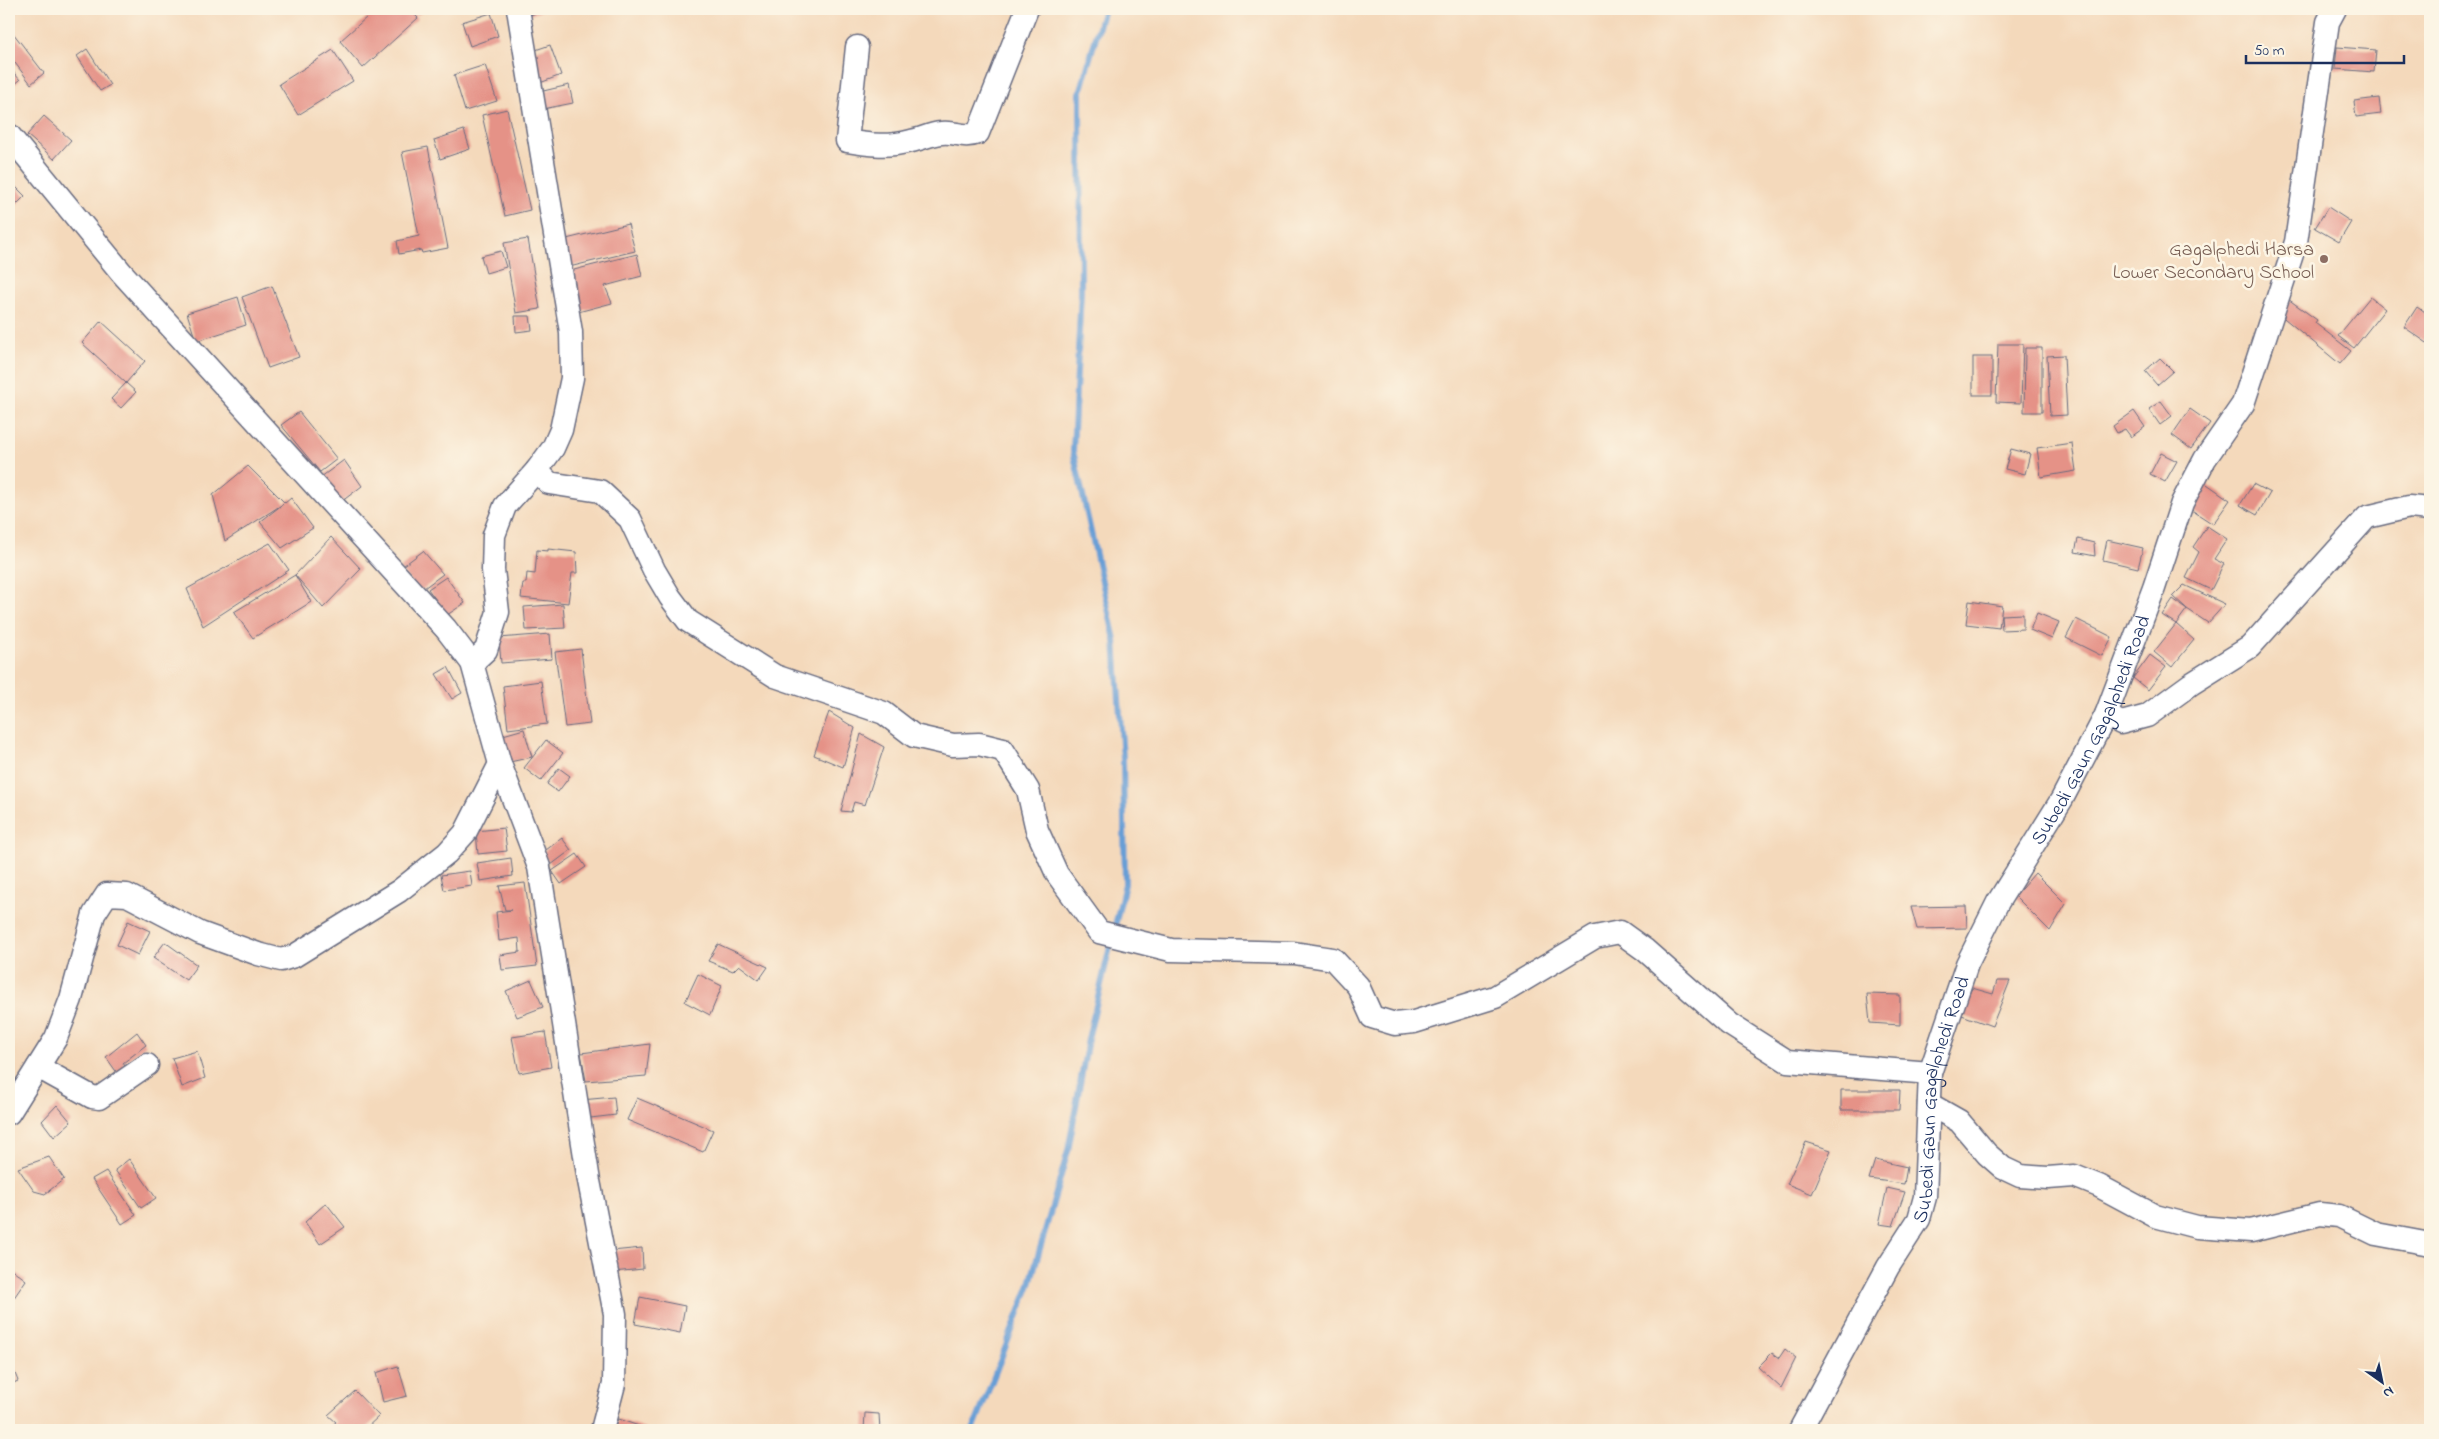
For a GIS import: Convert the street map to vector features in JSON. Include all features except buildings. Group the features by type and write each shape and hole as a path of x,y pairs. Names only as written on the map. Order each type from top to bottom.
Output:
{"street":[{"path":"472,663 486,650 498,612 493,570 494,536 505,506 537,470 553,448 561,430 572,378 571,332 518,9"},
{"path":"857,47 846,141 878,146 911,142 938,133 952,132 967,137 978,133 1027,9"},
{"name":"Subedi Gaun Gagalphedi Road","path":"1800,1430 1888,1267 1919,1219 1925,1197 1930,1073 1967,964 1998,902 2062,799 2106,715 2154,588 2182,503 2205,459 2243,404 2293,251 2312,145 2328,22 2335,9"},
{"path":"9,135 121,272 439,622 472,663 500,764 539,867 589,1181 615,1314 614,1384 602,1430"},
{"path":"537,470 549,483 600,491 630,519 654,570 670,597 688,621 774,676 884,713 914,736 953,745 979,744 1003,750 1028,790 1037,830 1057,874 1098,932 1171,950 1294,953 1333,960 1358,986 1372,1017 1395,1024 1414,1022 1495,997 1595,937 1620,932 1644,950 1729,1024 1787,1061 1930,1073"},
{"path":"2106,715 2121,723 2147,716 2191,684 2250,647 2367,517 2409,506 2430,509"},
{"path":"9,1113 59,1030 71,1000 94,914 107,894 126,895 200,933 258,954 281,960 294,956 399,891 447,853 465,833 500,764"},
{"path":"38,1066 92,1097 99,1098 147,1064"},
{"path":"1929,1104 1959,1121 1986,1154 2003,1168 2020,1176 2048,1178 2074,1176 2099,1186 2155,1216 2197,1227 2251,1231 2320,1214 2339,1216 2376,1234 2430,1244"}],"waterway":[{"path":"973,1430 1029,1287 1068,1151 1088,1039 1125,884 1123,759 1115,640 1073,451 1081,292 1080,93 1104,9"}],"place":[{"name":"Gagalphedi Harsa Lower Secondary School","path":"2324,259"}]}
